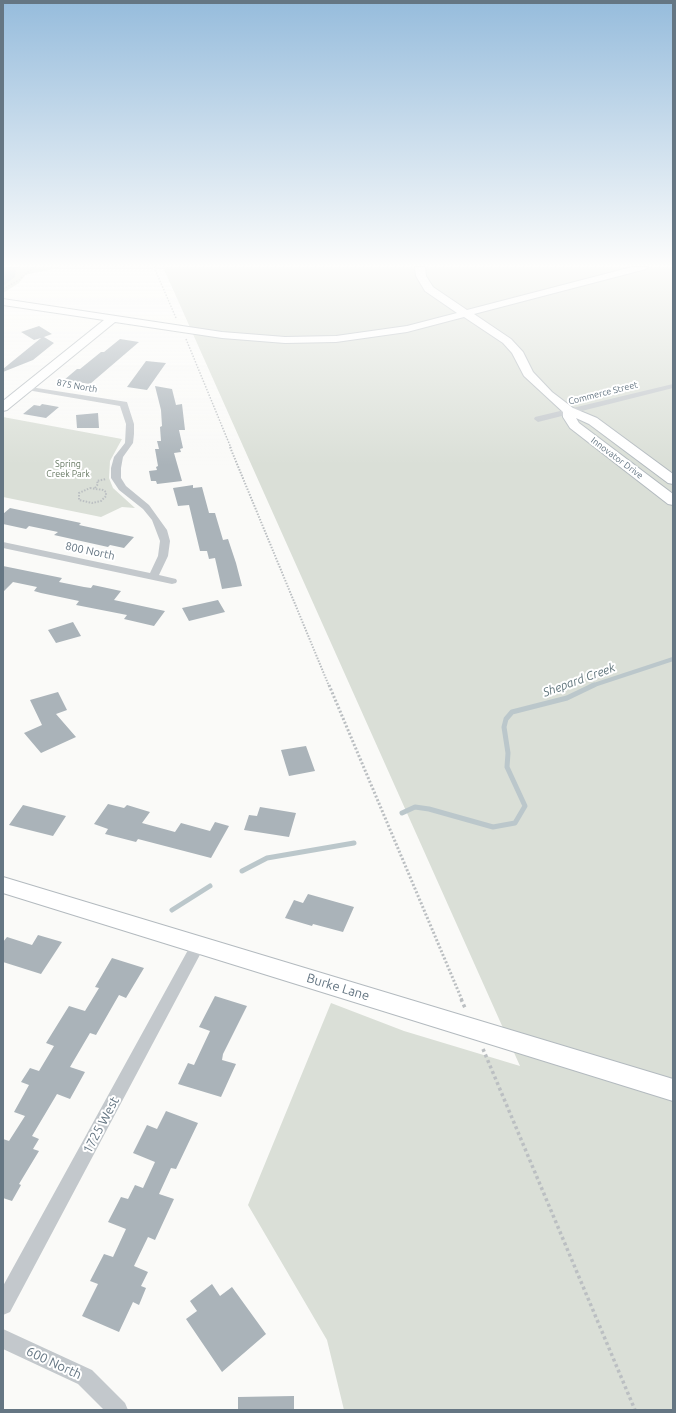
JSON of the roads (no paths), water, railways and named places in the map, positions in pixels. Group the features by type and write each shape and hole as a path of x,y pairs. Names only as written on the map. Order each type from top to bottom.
{"main road":[{"path":"3,407 95,333"},
{"path":"208,333 302,340 336,339 385,333"},
{"name":"Innovator Drive","path":"496,333 507,341 517,352 525,369 534,381 569,411 594,421 673,480"},
{"name":"Innovator Drive","path":"569,411 569,417 574,425 673,501"},
{"name":"Burke Lane","path":"3,885 673,1090"}],"street":[{"name":"Commerce Street","path":"538,419 673,386"},
{"name":"875 North","path":"27,388 124,404 130,424 130,434 129,443 119,458 116,468 116,478 126,492 146,507 156,519 162,530 165,541 163,556 153,577"},
{"name":"800 North","path":"3,545 172,581"},
{"name":"1725 West","path":"3,1305 198,945"},
{"name":"600 North","path":"3,1339 85,1377 118,1410"}],"waterway":[{"name":"Shepard Creek","path":"594,685 673,659"},
{"name":"Shepard Creek","path":"402,813 415,807 429,809 493,827 515,823 525,806 507,767 508,753 504,727 506,719 512,712 567,698 594,685"},
{"name":"Shepard Creek","path":"242,871 267,858 354,843"},
{"name":"Shepard Creek","path":"172,910 210,886"}],"park label":[{"name":"Spring Creek Park","path":"68,470"}]}
